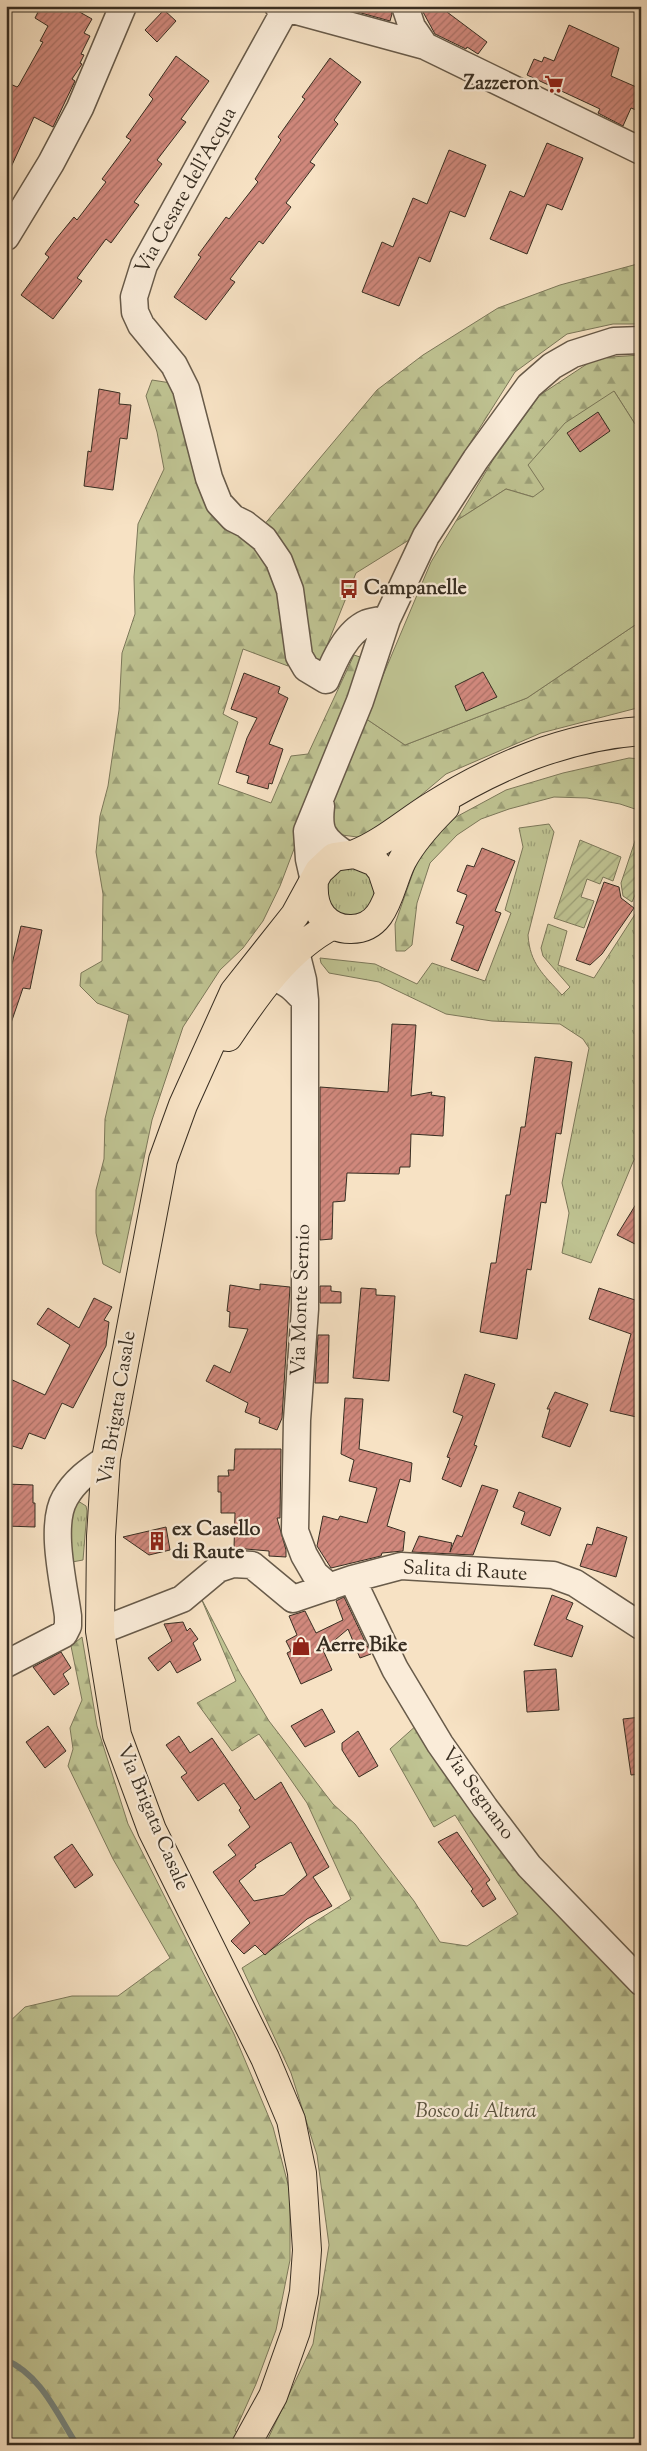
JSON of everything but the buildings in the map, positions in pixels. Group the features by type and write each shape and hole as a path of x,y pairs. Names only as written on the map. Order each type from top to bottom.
{"main road":[{"name":"Via Brigata Casale","path":"248,2442 273,2396 296,2331 304,2292 307,2250 302,2173 291,2120 265,2058 149,1822 117,1735 100,1631 101,1536 106,1459 163,1160 183,1105 234,992 295,915 326,863 334,857 374,847 410,819 467,784 514,761 540,752 611,735 641,731"},
{"name":"Via Brigata Casale","path":"183,1105 244,1013 272,976 296,952 319,932 333,925 352,929 363,928 372,923 381,914 386,904 388,892 403,860 432,821 467,784"},
{"path":"350,854 366,857 379,867 387,881 388,892"},
{"path":"314,881 313,893 316,906 323,917 333,925"}],"street":[{"path":"6,237 51,163 80,108 123,6"},
{"path":"405,6 412,27 425,46"},
{"name":"Via Cesare dell'Acqua","path":"387,619 366,623 350,637 333,663 326,680 306,668 299,656 290,590 280,561 264,539 245,524 233,518 219,502 209,478 186,389 174,365 141,325 135,312 134,297 144,265 282,7 425,46 641,151"},
{"path":"305,1000 289,984 272,976 267,968 268,956 302,910 314,881 309,859 307,831 360,702 387,619 426,536 476,459 529,386 552,366 573,354 614,341 641,340"},
{"path":"322,796 319,820 323,837 350,854"},
{"name":"Via Monte Sernio","path":"296,952 304,980 305,1000 305,1309 294,1531 315,1574 341,1583"},
{"path":"6,1664 64,1634 68,1626 59,1536 60,1514 64,1499 74,1485 85,1473 106,1459"},
{"name":"Salita di Raute","path":"100,1631 182,1599 218,1569 232,1564 252,1565 293,1599 401,1566 553,1576 575,1583 641,1626"},
{"name":"Via Segnano","path":"341,1583 440,1744 485,1808 529,1866 641,1982"}],"green space":[{"path":"641,263 641,324 613,324 567,334 515,372 409,540 356,573 320,663 311,652 263,526 377,390 423,355 498,308 560,285"},
{"path":"641,355 641,421 635,424 614,391 546,492 537,498 506,489 456,521 493,460 540,395 596,358"},
{"path":"152,380 171,383 206,497 257,544 278,579 288,666 243,649 223,714 238,722 218,784 271,803 291,756 308,754 354,655 366,659 280,886 263,921 243,948 220,970 183,1027 152,1120 120,1273 103,1264 96,1233 96,1190 104,1159 105,1119 129,1015 97,1003 80,986 81,973 102,961 103,894 96,852 100,816 108,786 119,710 122,653 135,614 134,577 138,524 164,469 157,432 146,396"},
{"path":"614,391 635,424 641,421 641,621 527,698 405,745 365,718 431,562 456,521 506,489 533,497 544,489 528,465 565,423"},
{"path":"641,621 641,707 541,733 446,774 388,823 365,838 342,835 328,825 328,806 365,718 405,745 527,698"},
{"path":"629,758 641,759 641,811 620,804 587,798 554,797 481,819 457,835 430,863 417,903 412,945 405,951 396,951 395,924 417,861 434,837 456,817 506,790 563,773"},
{"path":"549,824 554,832 528,935 531,954 543,974 562,995 570,987 543,956 541,948 548,924 567,931 558,965 594,978 641,905 641,1148 633,1162 591,1263 562,1253 569,1213 562,1183 589,1048 583,1039 560,1024 492,1021 446,1014 379,982 329,973 321,963 320,958 375,964 417,984 432,963 485,981 511,913 505,910 523,847 519,828"},
{"path":"636,838 641,841 641,881 632,902 623,896 621,883"},
{"path":"580,840 621,857 613,881 603,877 600,884 587,879 581,897 594,901 584,928 554,918"},
{"path":"350,867 359,869 367,874 372,882 374,891 372,900 367,908 359,913 350,915 341,913 333,908 328,900 326,891 328,882 333,874 341,869"},
{"path":"78,1501 86,1506 87,1511 83,1560 72,1562 67,1542 71,1503"},
{"name":"Bosco di Altura","path":"201,1598 240,1673 269,1721 333,1804 355,1824 414,1901 440,1942 467,1946 518,1914 455,1815 434,1827 390,1749 418,1724 641,1996 641,2445 265,2445 313,2344 329,2245 317,2155 291,2073 242,1968 351,1899 307,1803 259,1734 232,1751 197,1703 236,1681"},
{"path":"82,1637 97,1726 128,1824 234,2034 273,2127 290,2192 290,2260 276,2330 256,2384 235,2431 259,2445 6,2445 6,2025 25,2007 72,1996 118,1996 170,1958 113,1859 68,1766 73,1749 70,1728 82,1700 71,1646"}],"waterway":[{"path":"6,2360 29,2375 39,2385 77,2445"}],"place":[{"name":"Zazzeron","path":"554,84"},
{"name":"Campanelle","path":"349,589"},
{"name":"ex Casello di Raute","path":"157,1541"},
{"name":"Aerre Bike","path":"301,1646"}]}
